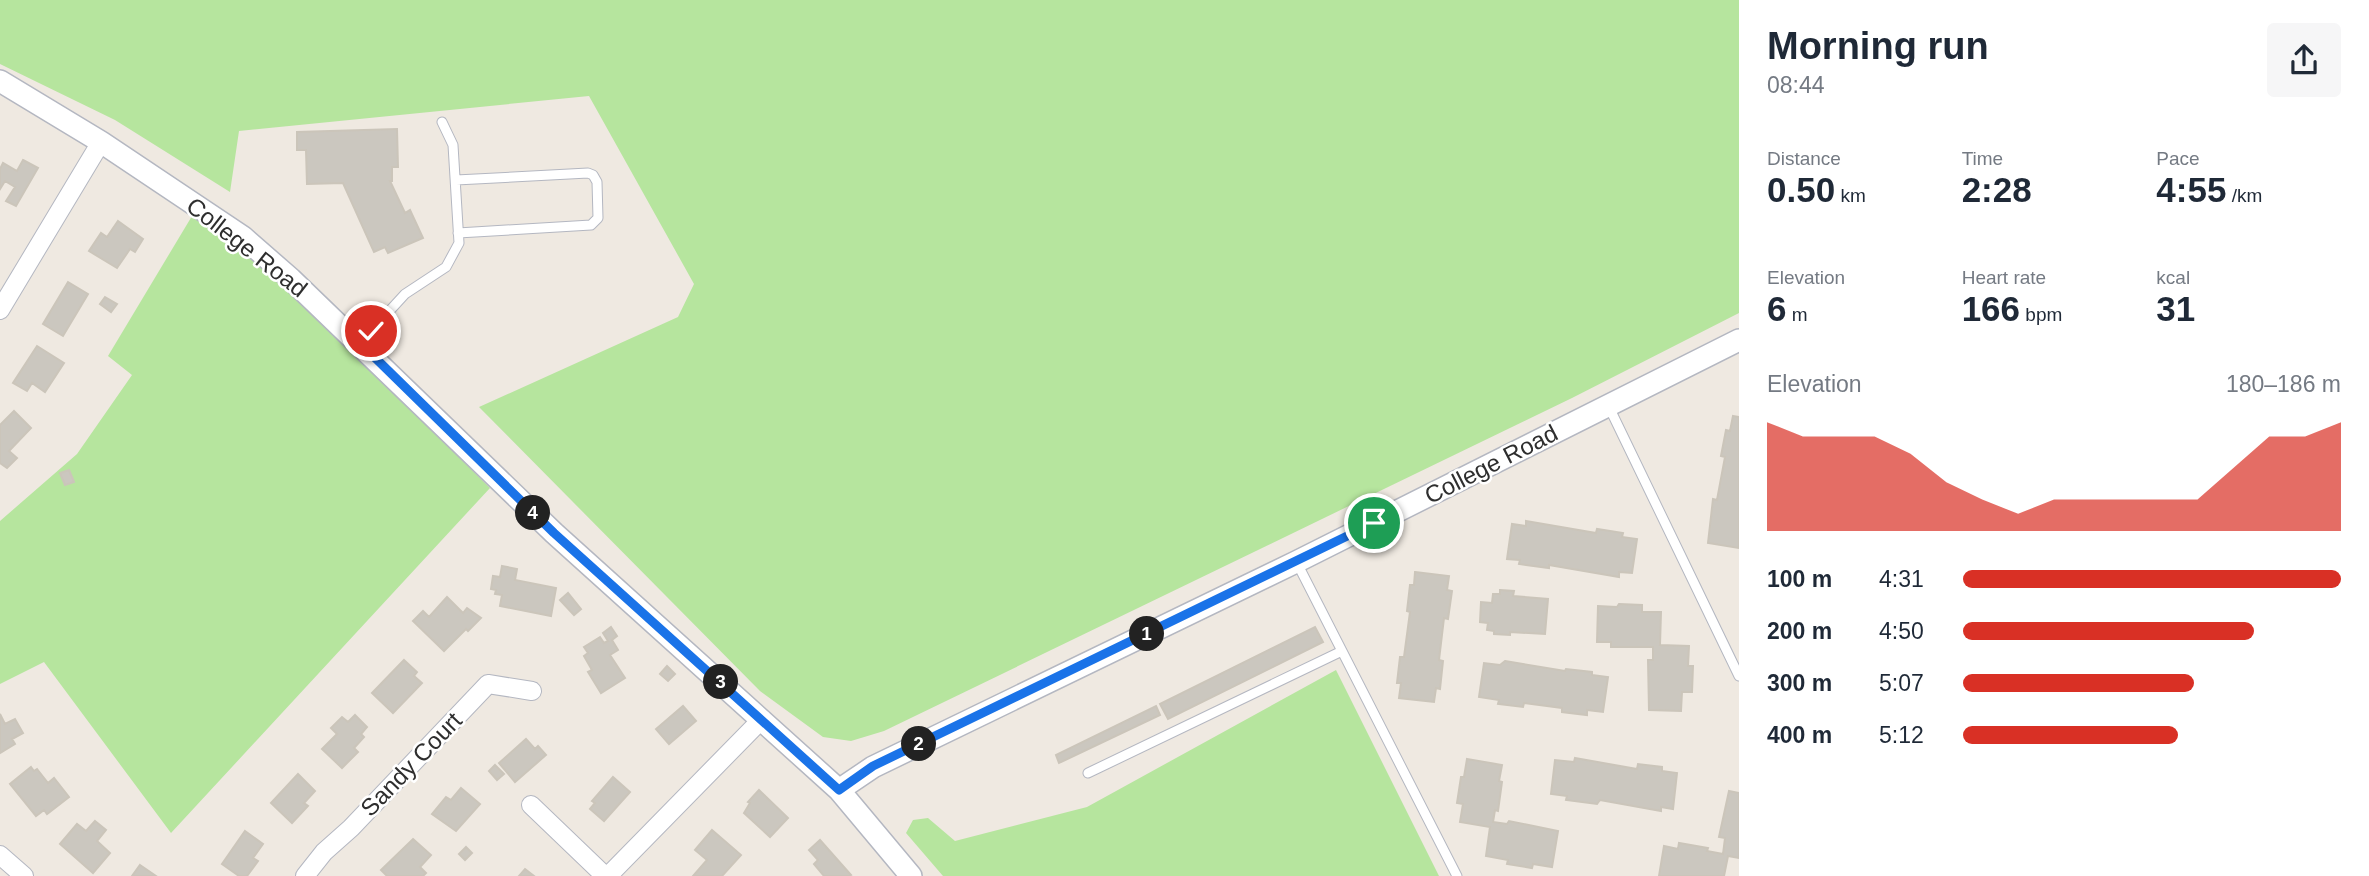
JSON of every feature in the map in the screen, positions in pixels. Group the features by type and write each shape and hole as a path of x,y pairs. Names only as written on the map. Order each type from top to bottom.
{"street":[{"name":"College Road","path":"0,80 101,142 243,237 360,343 554,533 839,790 873,766 1296,562 1739,340"},
{"path":"0,310 101,142"},
{"path":"0,270 16,280"},
{"name":"Sandy Court","path":"305,876 324,852 351,828 488,684 532,691"},
{"path":"531,805 606,876 762,719"},
{"path":"839,790 911,876"},
{"path":"0,855 24,876"}],"lane":[{"path":"360,343 405,294 446,267 459,243 453,145 442,122"},
{"path":"456,180 588,173 593,175 597,182 598,218 591,225 458,233"},
{"path":"1608,406 1739,676"},
{"path":"1296,562 1457,876"},
{"path":"1088,773 1342,652"}],"green space":[{"path":"0,0 1739,0 1739,313 1572,398 884,731 851,741 823,737 760,691 479,407 678,317 694,284 589,96 239,131 230,192 115,120 0,64"},
{"path":"192,216 256,261 331,330 490,488 171,833 44,662 0,684 0,521 77,454 132,375 108,356"},
{"path":"1336,670 1439,876 943,876 906,833 913,820 928,818 955,841 1087,807"}],"building":[{"path":"397,129 398,167 392,167 390,181 405,213 410,210 423,238 388,253 385,247 374,252 343,183 307,184 306,150 297,150 297,132"},
{"path":"23,160 38,168 16,206 6,201 15,187 5,181 0,189 0,169 3,163 17,171"},
{"path":"118,221 143,239 135,252 130,249 117,268 89,251 101,233 107,237"},
{"path":"68,282 88,294 63,336 43,324"},
{"path":"105,297 117,304 111,312 100,304"},
{"path":"37,346 64,363 45,392 32,383 27,391 13,383"},
{"path":"14,411 31,428 9,451 17,458 7,468 0,463 0,425"},
{"path":"1733,416 1739,417 1739,548 1708,543 1713,499 1717,500 1725,457 1721,456 1726,430 1730,431"},
{"path":"69,470 74,482 65,485 60,473"},
{"path":"1526,521 1596,533 1597,529 1623,533 1622,537 1637,539 1632,573 1619,572 1619,577 1549,565 1549,568 1519,564 1520,560 1507,559 1512,524 1526,526"},
{"path":"502,566 517,569 515,580 556,588 551,616 500,606 502,595 495,594 496,590 491,589 493,576 500,577"},
{"path":"1415,572 1449,576 1447,590 1452,591 1448,619 1444,618 1439,660 1443,661 1440,689 1436,688 1434,702 1399,698 1401,683 1397,683 1400,657 1404,657 1410,612 1407,611 1410,585 1414,585"},
{"path":"1500,590 1514,591 1513,596 1548,599 1545,634 1494,634 1494,631 1487,630 1488,623 1480,622 1481,602 1492,603 1493,594 1500,594"},
{"path":"568,593 581,609 574,615 560,600"},
{"path":"447,597 463,613 467,608 481,618 444,651 413,621 423,611 429,617"},
{"path":"1619,604 1642,605 1642,612 1661,612 1660,645 1689,646 1688,666 1693,666 1692,692 1682,692 1681,711 1649,710 1648,660 1653,660 1653,647 1611,647 1611,642 1597,642 1598,606 1617,607"},
{"path":"611,627 617,636 612,640 618,650 610,655 625,678 601,693 588,672 592,670 584,656 588,653 584,647 600,637 604,643 608,641 603,633"},
{"path":"1315,627 1323,642 1168,719 1160,704"},
{"path":"404,660 417,672 414,676 422,683 393,713 372,693"},
{"path":"1505,661 1565,671 1592,672 1592,675 1608,677 1603,712 1587,710 1587,715 1562,712 1562,708 1524,703 1523,707 1498,704 1499,700 1479,697 1484,663 1500,665"},
{"path":"667,666 675,674 668,681 660,674"},
{"path":"683,706 696,721 669,744 656,729"},
{"path":"1156,706 1160,715 1059,763 1056,755"},
{"path":"0,714 5,724 15,719 23,733 12,739 15,744 0,753"},
{"path":"355,715 367,727 361,734 364,737 354,748 358,752 342,768 322,749 337,734 331,728 342,717 348,722"},
{"path":"526,739 535,749 538,746 546,755 515,782 499,763"},
{"path":"1575,758 1637,769 1638,764 1662,767 1662,771 1677,773 1673,809 1661,807 1661,811 1600,800 1597,804 1566,800 1567,796 1551,794 1555,760 1574,762"},
{"path":"1467,759 1502,765 1498,811 1495,810 1493,822 1507,824 1509,821 1558,831 1552,867 1533,864 1532,868 1507,864 1508,860 1486,856 1490,827 1460,822 1463,804 1457,803"},
{"path":"495,765 504,774 497,780 489,771"},
{"path":"31,767 34,771 37,769 48,783 54,778 69,797 47,814 44,810 36,816 10,784"},
{"path":"298,774 315,791 304,803 308,806 292,823 271,803"},
{"path":"613,777 630,792 604,821 590,809 595,803 592,801"},
{"path":"461,788 480,804 456,831 432,814 446,797 451,800"},
{"path":"759,790 788,818 770,837 744,813 750,803 748,802"},
{"path":"1729,791 1739,793 1739,858 1728,856 1724,876 1659,876 1664,846 1678,849 1679,843 1708,848 1707,851 1723,854 1725,838 1719,837"},
{"path":"95,821 106,830 97,841 110,853 93,873 60,844 77,824 86,831"},
{"path":"712,830 741,855 722,876 693,876 707,860 695,850"},
{"path":"245,831 263,844 253,858 258,861 247,876 239,876 222,864"},
{"path":"413,839 431,855 420,867 426,873 423,876 387,876 381,870"},
{"path":"820,840 851,875 824,876 814,864 818,860 809,850"},
{"path":"466,847 472,853 465,860 459,854"},
{"path":"140,865 156,876 132,876"},
{"path":"525,869 534,876 519,876"}],"route":[{"path":"371,331 360,343 498,479 554,533 839,790 873,766 1374,523"}]}
